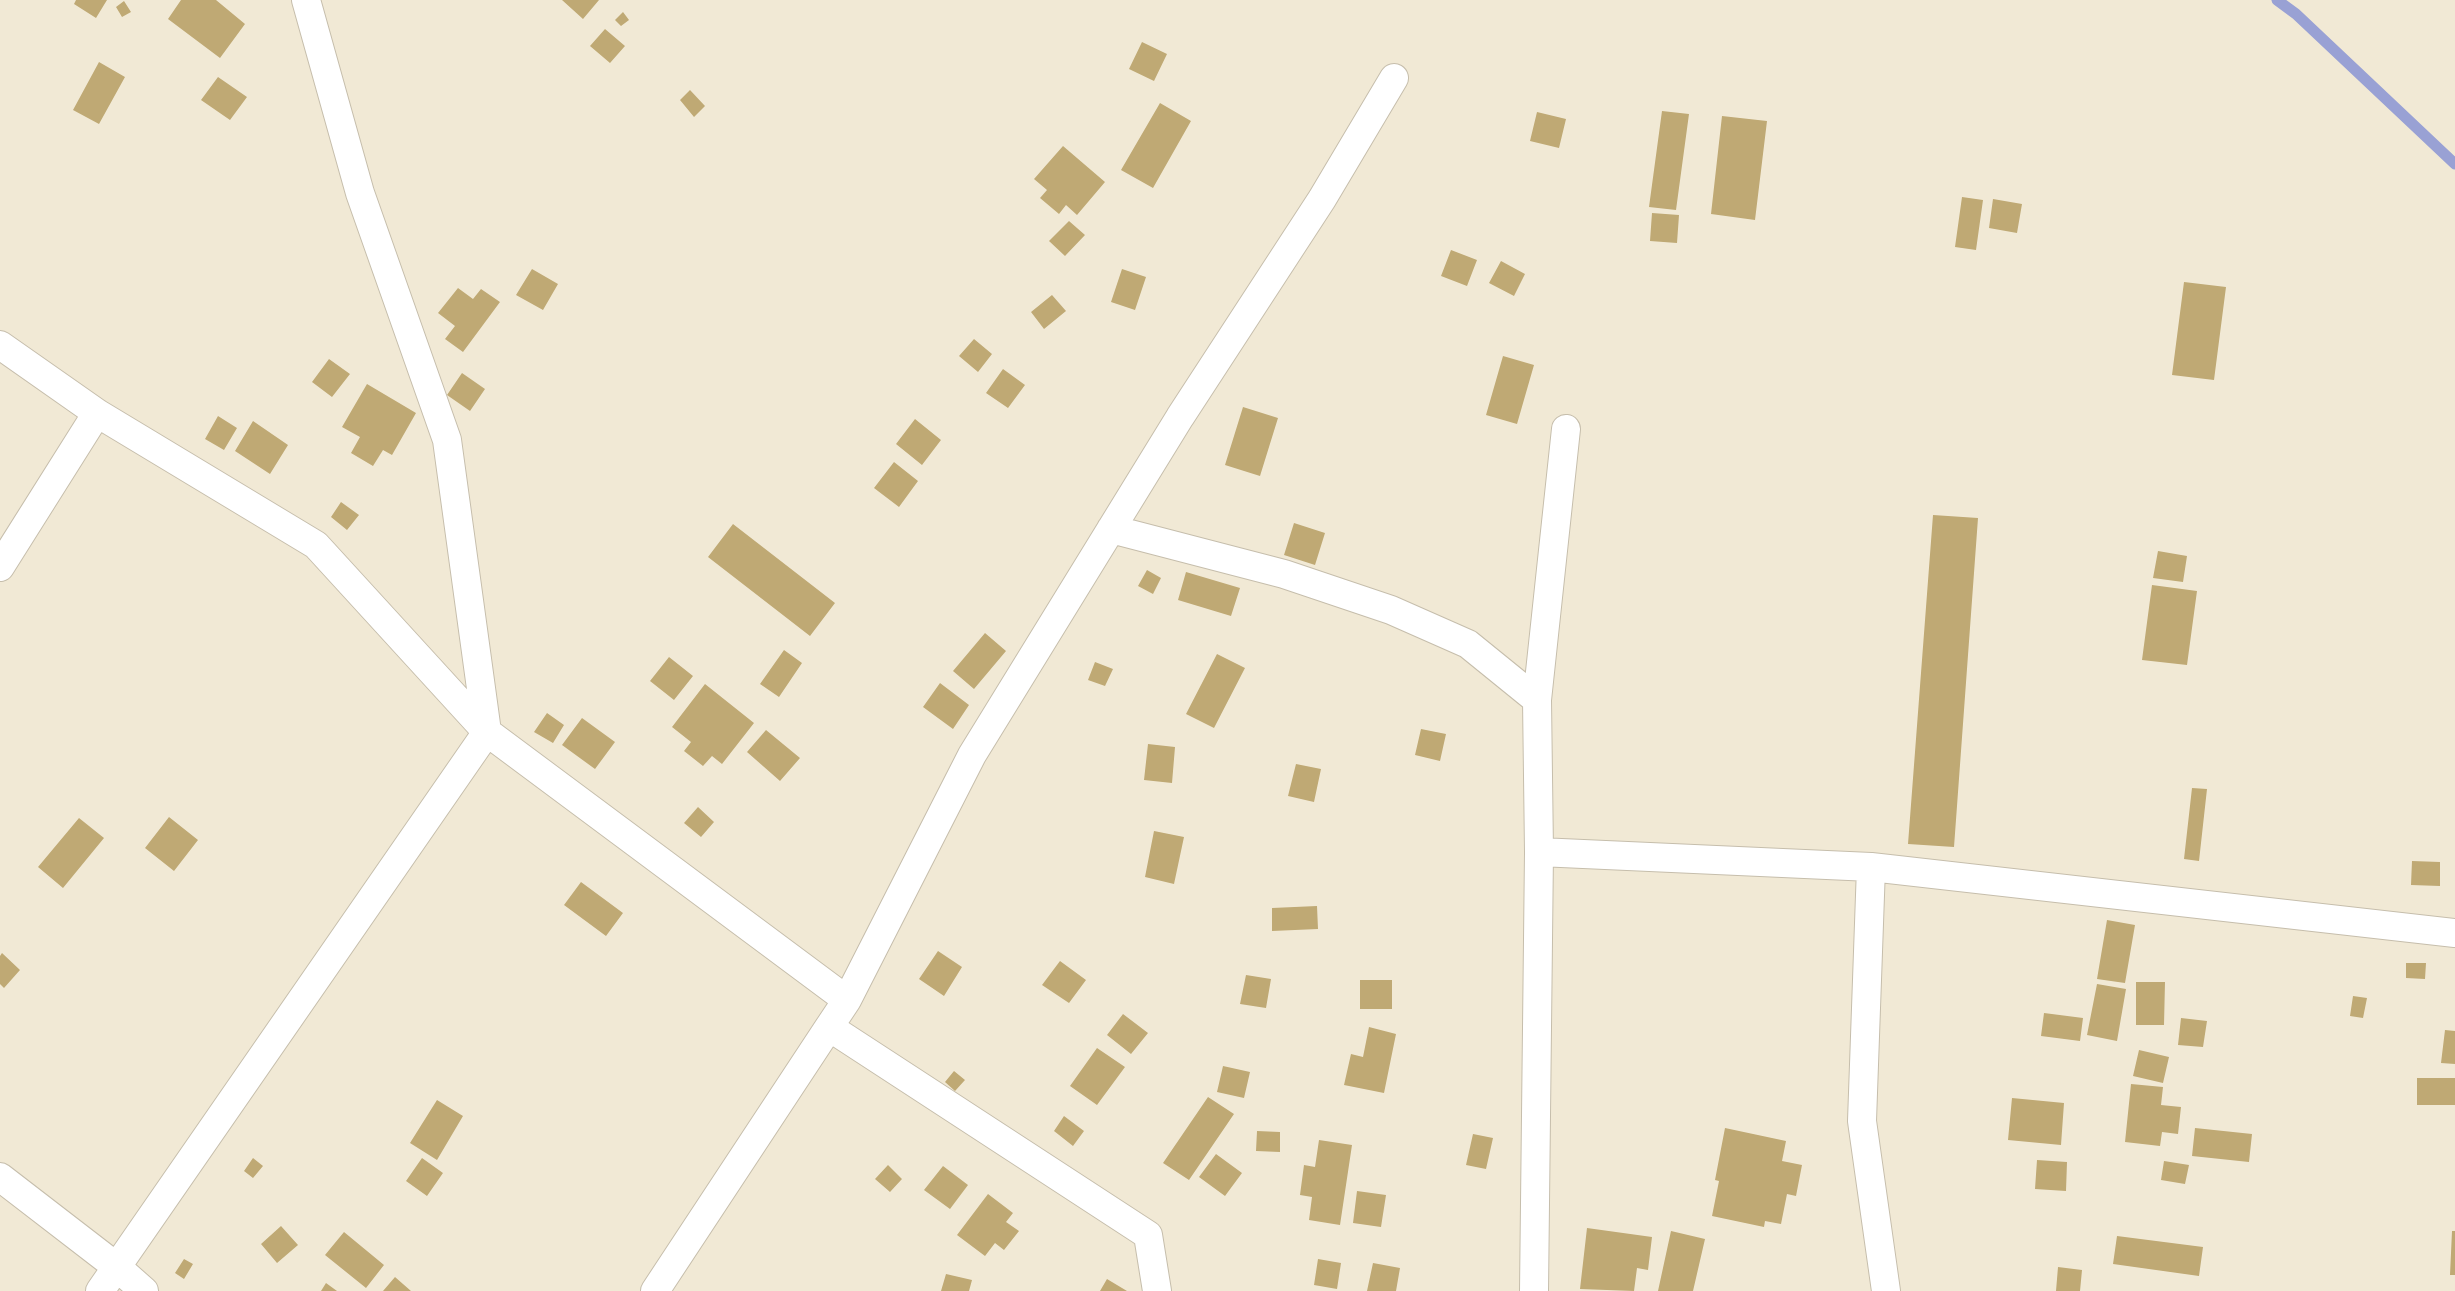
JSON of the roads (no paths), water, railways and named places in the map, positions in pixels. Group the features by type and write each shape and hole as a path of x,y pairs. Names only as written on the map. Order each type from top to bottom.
{"street":[{"path":"100,1291 118,1268 488,732 447,440 360,193 306,0"},
{"path":"656,1291 847,1000 972,755 1180,417 1322,199 1394,78"},
{"path":"0,345 97,413 316,545 488,732 847,1000"},
{"path":"0,567 97,413"},
{"path":"1534,1291 1539,852 1537,700 1566,429"},
{"path":"1111,529 1284,574 1392,610 1468,644 1537,700"},
{"path":"1539,852 1871,866 2455,933"},
{"path":"1871,866 1862,1121 1886,1291"},
{"path":"829,1028 1148,1235 1156,1291"},
{"path":"0,1177 118,1268 144,1291"}],"waterway":[{"path":"2277,0 2296,14 2455,164"}]}
